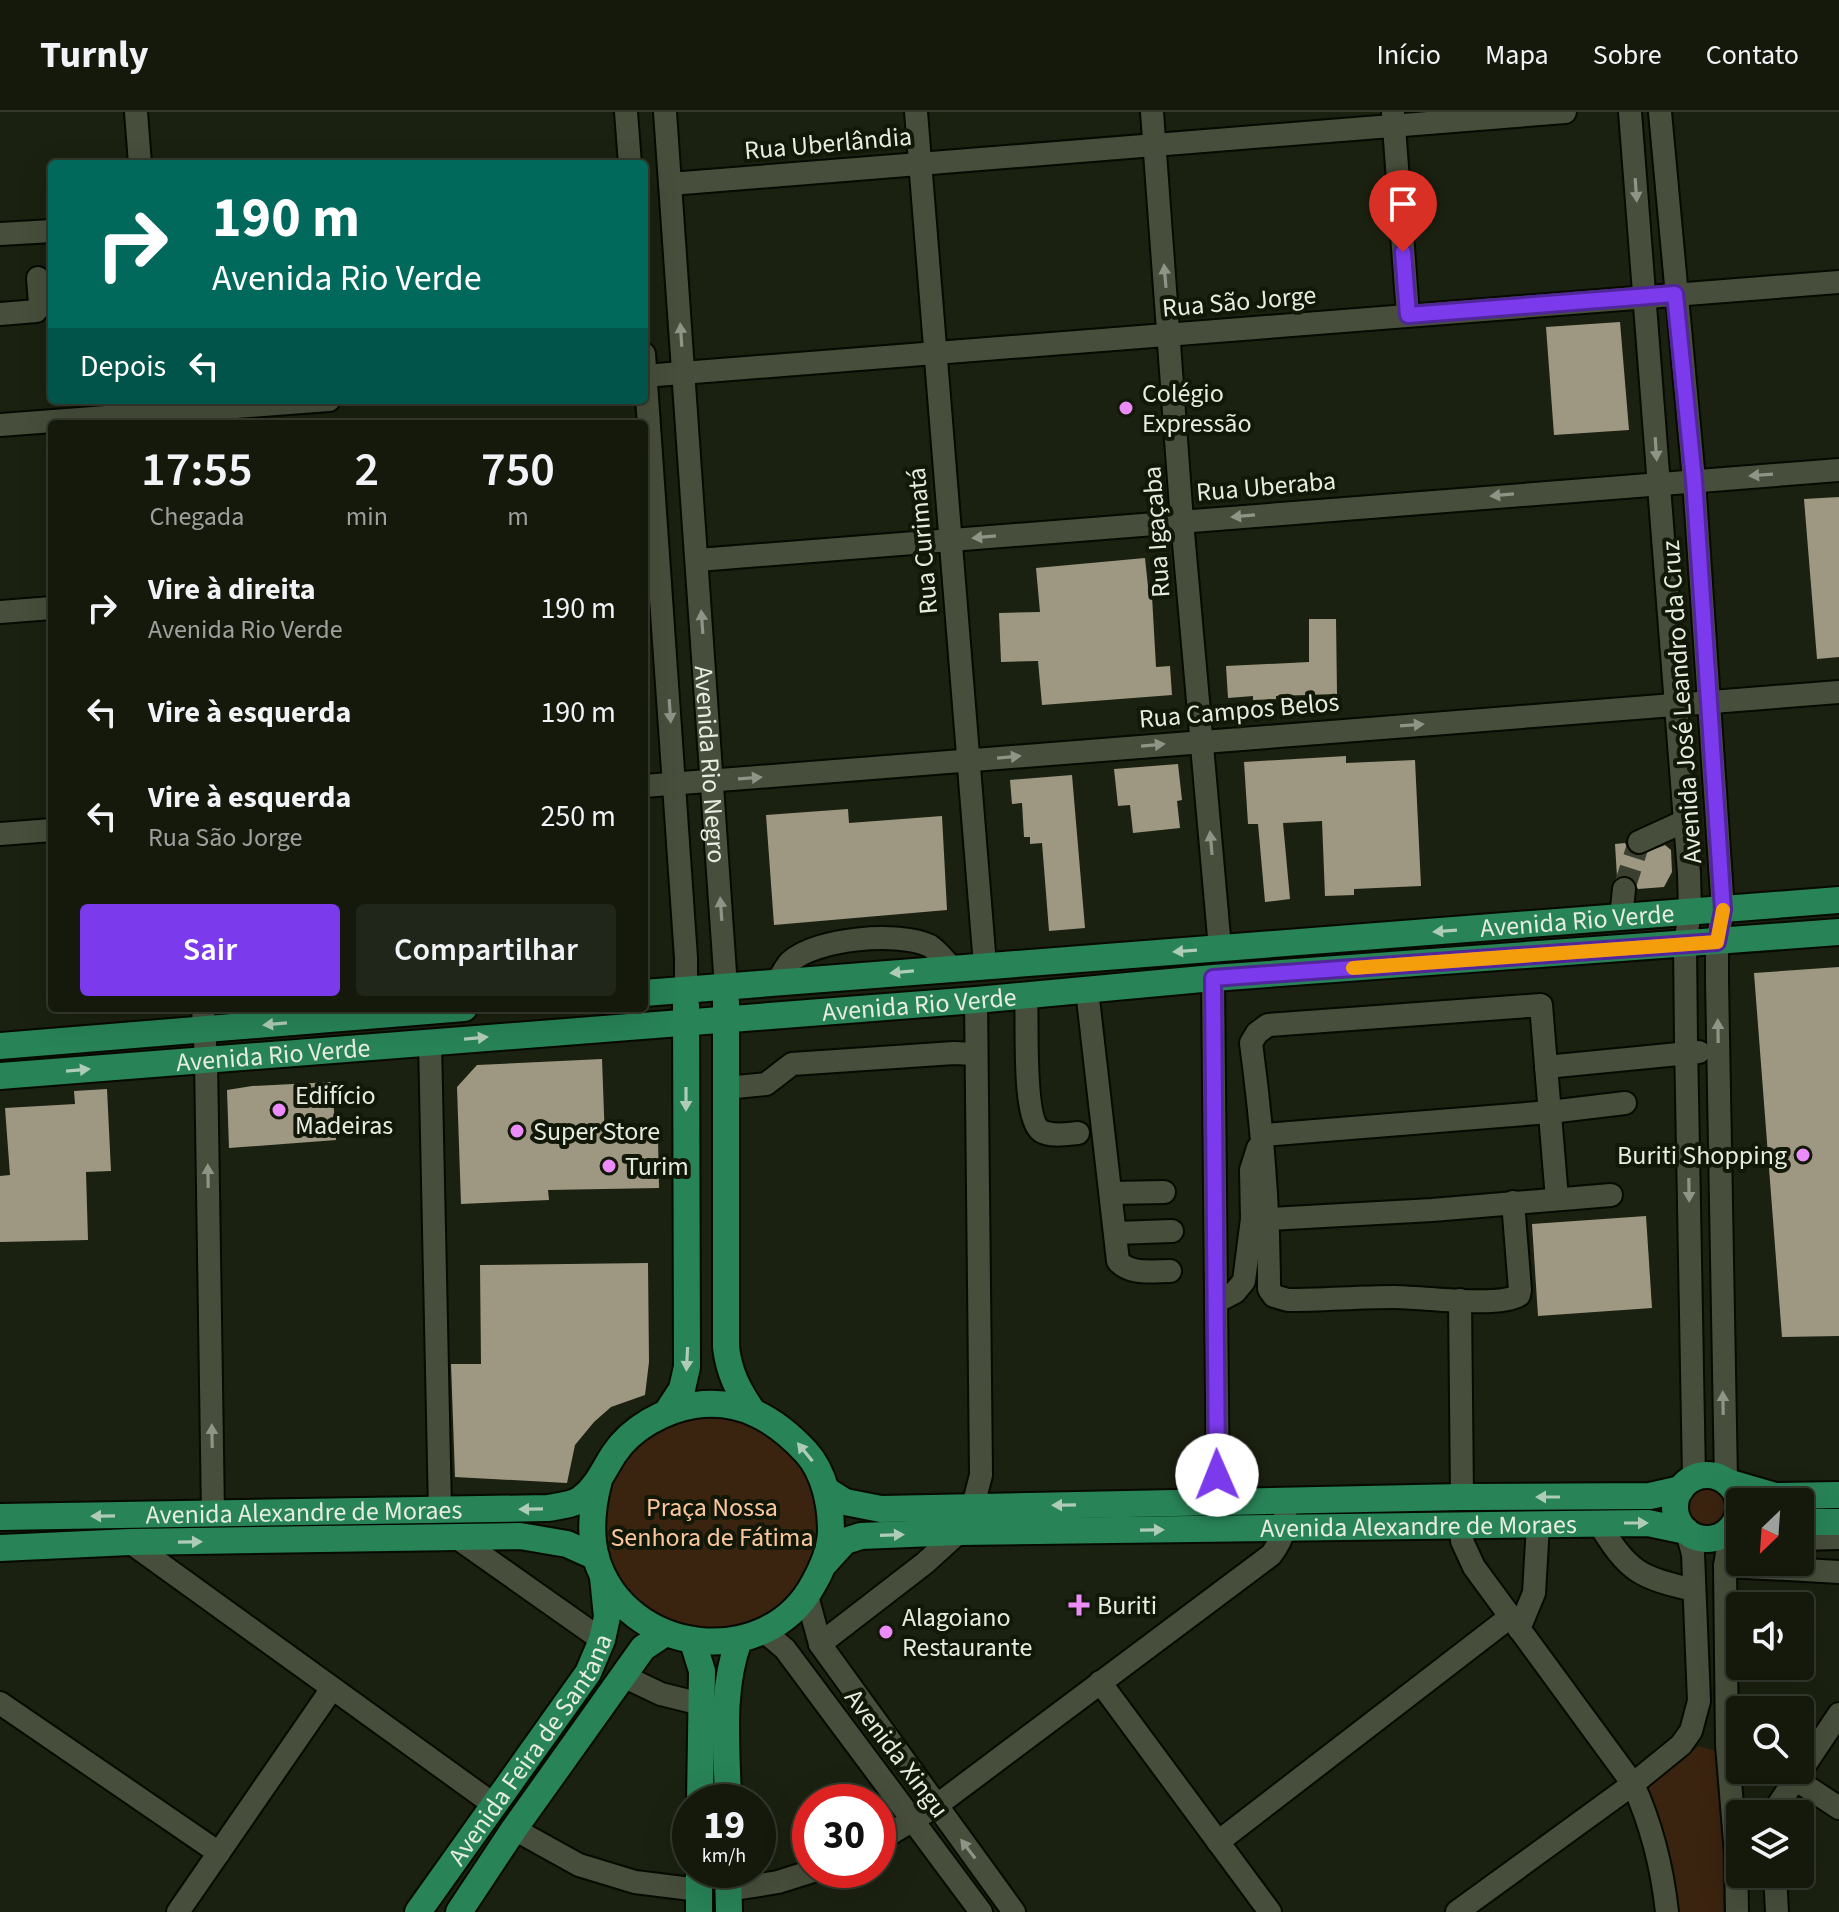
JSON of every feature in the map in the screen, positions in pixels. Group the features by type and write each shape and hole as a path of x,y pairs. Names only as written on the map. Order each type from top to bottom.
{"main road":[{"name":"Avenida Rio Verde","path":"648,993 1839,900"},
{"name":"Avenida Rio Verde","path":"0,1076 976,1000 1213,978 1839,932"},
{"name":"Avenida Rio Negro","path":"726,987 726,1347 736,1388 753,1412"},
{"name":"Avenida Rio Negro","path":"667,1412 682,1389 687,1367 686,990"},
{"name":"Avenida Rio Verde","path":"0,1046 203,1019 369,1012"},
{"path":"695,1405 725,1405 753,1412 785,1430 811,1457 826,1490 831,1514 825,1563 807,1596 788,1616 752,1636 716,1643 693,1642 664,1634 639,1619 618,1599 599,1565 591,1531 599,1480 615,1452 638,1428 667,1412 695,1405"},
{"path":"1726,1533 1705,1539 1687,1531 1676,1515 1677,1497 1687,1483 1710,1475 1775,1496 1839,1495"},
{"name":"Avenida Alexandre de Moraes","path":"0,1517 548,1508 581,1500 599,1480"},
{"path":"1726,1481 1731,1488"},
{"name":"Avenida Alexandre de Moraes","path":"826,1490 845,1502 881,1509 1650,1496 1687,1483"},
{"path":"1814,1522 1839,1522"},
{"name":"Avenida Alexandre de Moraes","path":"825,1563 845,1541 861,1536 959,1532 1648,1523 1687,1531"},
{"name":"Avenida Alexandre de Moraes","path":"0,1548 130,1542 520,1536 567,1544 599,1565"},
{"name":"Avenida Feira de Santana","path":"418,1912 588,1673 602,1640 607,1617 599,1565"},
{"name":"Avenida Feira de Santana","path":"459,1912 643,1648 664,1634"},
{"path":"728,1784 727,1685 731,1662 752,1636"},
{"path":"693,1642 702,1671 700,1784"}],"street":[{"path":"136,112 140,160"},
{"path":"626,112 630,160"},
{"name":"Avenida Rio Negro","path":"665,112 726,987"},
{"name":"Rua Curimatá","path":"916,112 966,761 985,965"},
{"name":"Rua Igaçaba","path":"1152,112 1182,521 1220,948"},
{"name":"Rua Uberlândia","path":"670,184 1154,145 1394,119 1565,112"},
{"name":"Avenida José Leandro da Cruz","path":"1630,112 1690,912 1685,944 1687,1483"},
{"name":"Avenida José Leandro da Cruz","path":"1660,112 1694,480 1723,910 1717,942 1726,1481"},
{"path":"1394,119 1408,315"},
{"path":"0,234 48,231"},
{"path":"0,314 36,311 40,303 38,278"},
{"name":"Rua São Jorge","path":"648,369 684,373 1839,282"},
{"path":"61,420 272,404"},
{"path":"0,425 48,421"},
{"name":"Avenida Rio Negro","path":"648,452 652,563 675,784 686,990"},
{"name":"Rua Uberaba","path":"698,560 1839,470"},
{"path":"0,612 48,608"},
{"name":"Rua Campos Belos","path":"648,786 1839,692"},
{"path":"1639,842 1685,821"},
{"path":"0,834 48,830"},
{"path":"1621,918 1624,889"},
{"path":"777,983 790,962 808,952 854,940 886,937 915,940 933,947 952,968"},
{"path":"1213,978 1218,1504"},
{"path":"1087,990 1118,1261 1133,1271 1170,1271"},
{"path":"1026,995 1028,1097 1032,1117 1040,1130 1052,1135 1078,1133"},
{"path":"820,1644 925,1563 959,1532 973,1506 981,1475 976,1000"},
{"path":"1513,1202 1519,1295 1514,1298 1288,1300 1274,1296 1269,1289 1269,1219 1263,1135 1251,1043 1257,1033 1268,1025 1541,1005 1557,1199"},
{"path":"203,1019 213,1514"},
{"path":"430,1042 440,1510"},
{"path":"1546,1067 1700,1052 1703,1055 1704,1098 1719,1106"},
{"path":"726,1088 766,1084 792,1064 976,1054"},
{"path":"1263,1135 1625,1103"},
{"path":"1216,1302 1235,1292 1244,1281 1252,1219 1251,1170 1263,1135"},
{"path":"1111,1193 1164,1192"},
{"path":"1269,1219 1432,1210 1611,1195"},
{"path":"1116,1233 1172,1231"},
{"path":"1460,1300 1462,1497"},
{"path":"896,1831 936,1806 1271,1555 1286,1529 1285,1502"},
{"path":"1599,1524 1631,1568 1664,1583 1694,1590"},
{"path":"1218,1842 1515,1623 1534,1593 1538,1525"},
{"path":"1461,1526 1462,1541 1474,1567 1633,1784 1650,1822 1667,1912"},
{"path":"1457,1912 1633,1784 1681,1745 1691,1731 1699,1701 1693,1554 1687,1531"},
{"path":"456,1537 602,1640"},
{"path":"1814,1539 1839,1538"},
{"path":"130,1542 493,1804"},
{"path":"1726,1562 1726,1696"},
{"path":"1814,1569 1839,1572"},
{"name":"Avenida Xingu","path":"807,1596 820,1644 1014,1912"},
{"name":"Avenida Xingu","path":"752,1636 785,1649 981,1912"},
{"path":"623,1676 661,1694 701,1704"},
{"path":"1100,1682 1270,1912"},
{"path":"178,1912 331,1690"},
{"path":"0,1703 219,1853"},
{"path":"1814,1751 1839,1714"},
{"path":"1691,1731 1726,1745"},
{"path":"1803,1784 1839,1808"},
{"path":"514,1829 579,1865 635,1882 699,1891"},
{"path":"729,1891 792,1878"},
{"path":"1737,1888 1737,1912"},
{"path":"1776,1888 1777,1912"}],"green space":[{"name":"Praça Nossa Senhora de Fátima","path":"710,1414 752,1422 771,1432 787,1446 801,1462 811,1481 819,1523 811,1565 801,1584 787,1600 771,1614 752,1624 710,1632 668,1624 649,1614 633,1600 619,1584 609,1565 601,1523 609,1481 619,1462 633,1446 649,1432 668,1422"},
{"path":"1708,1484 1724,1490 1724,1522 1708,1528 1692,1522 1686,1506 1692,1490"},
{"path":"1699,1746 1722,1753 1723,1912 1673,1912 1663,1828 1646,1790"}],"building":[{"path":"1620,322 1629,430 1554,435 1546,327"},
{"path":"1839,497 1839,657 1817,659 1804,499"},
{"path":"1145,558 1149,596 1152,596 1156,667 1170,666 1172,695 1042,705 1038,661 1001,662 999,613 1040,612 1036,568"},
{"path":"1309,619 1336,619 1337,694 1253,700 1253,696 1228,698 1226,666 1309,662"},
{"path":"1346,756 1346,763 1415,760 1421,886 1354,889 1354,895 1325,896 1322,821 1283,823 1290,899 1265,902 1258,824 1248,824 1244,762"},
{"path":"1178,764 1182,800 1177,801 1180,828 1133,833 1130,805 1118,806 1114,769"},
{"path":"1072,775 1085,928 1049,931 1042,843 1030,844 1030,837 1024,837 1022,803 1012,804 1010,780"},
{"path":"848,809 849,823 942,816 947,910 774,925 766,815"},
{"path":"1625,843 1630,853 1637,856 1665,845 1671,850 1672,872 1664,887 1638,889 1632,877 1617,877 1615,844"},
{"name":"Buriti Shopping","path":"1839,967 1839,1336 1782,1337 1754,973"},
{"name":"Super Store","path":"602,1059 605,1141 658,1138 659,1188 548,1190 549,1200 461,1204 457,1087 477,1065"},
{"name":"Edifício Madeiras","path":"332,1082 336,1140 229,1148 227,1090"},
{"path":"107,1089 111,1171 86,1172 88,1240 0,1242 0,1176 10,1175 5,1108 75,1104 74,1091"},
{"path":"1646,1216 1652,1308 1538,1316 1532,1224"},
{"path":"648,1263 649,1362 645,1395 611,1407 594,1422 575,1445 567,1483 455,1477 451,1364 481,1364 480,1265"}],"tunnel":[{"path":"1624,889 1639,842"}],"slow traffic":[{"path":"1353,968 1717,942 1723,910"}],"place":[{"name":"Colégio Expressão","path":"1126,408"},
{"name":"Edifício Madeiras","path":"279,1110"},
{"name":"Super Store","path":"517,1131"},
{"name":"Buriti Shopping","path":"1803,1155"},
{"name":"Turim","path":"609,1166"},
{"name":"Buriti","path":"1079,1605"},
{"name":"Alagoiano Restaurante","path":"886,1632"}],"route":[{"path":"1217,1475 1213,978 1717,942 1723,910 1694,480 1675,294 1408,315 1403,252"}]}
